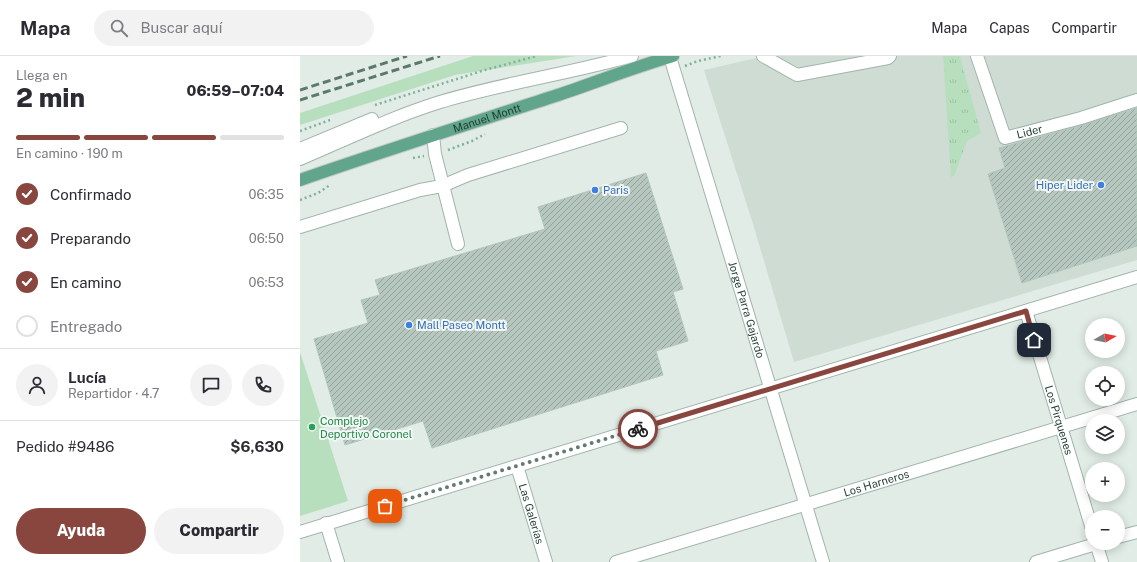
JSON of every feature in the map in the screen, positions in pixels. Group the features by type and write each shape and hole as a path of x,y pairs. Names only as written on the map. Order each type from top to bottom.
{"main road":[{"name":"Manuel Montt","path":"300,180 433,135 559,95 671,56"}],"street":[{"path":"300,149 378,117 459,90 503,78 603,56"},
{"path":"300,159 392,119 435,104 491,88 632,56"},
{"name":"Jorge Parra Gajardo","path":"671,56 823,562"},
{"path":"763,56 796,75 888,58 890,56"},
{"name":"Lider","path":"977,56 1005,138 1088,116 1137,100"},
{"path":"300,228 420,190 442,186 475,173 621,128"},
{"path":"433,135 435,154 442,186 458,244"},
{"path":"300,532 1137,277"},
{"name":"Los Pirquenes","path":"1026,311 1086,510"},
{"name":"Los Harneros","path":"616,562 1137,404"},
{"name":"Las Galerías","path":"517,466 546,562"},
{"path":"326,523 338,562"},
{"path":"1125,535 1137,532"},
{"path":"1036,562 1085,547"},
{"path":"1099,550 1102,562"}],"path":[{"path":"374,106 485,70 537,56"},
{"path":"300,131 330,120"},
{"path":"300,200 305,198"}],"shaded area":[{"path":"765,56 1137,56 1137,260 794,362 753,224 704,70"}],"green space":[{"path":"473,56 576,56 455,75 300,125 300,113"},
{"path":"943,56 960,56 981,133 967,141 954,176 951,177"},
{"name":"Complejo Deportivo Coronel","path":"300,352 348,501 300,516"}],"building":[{"path":"1137,108 1137,246 1022,283 988,174 1005,168 999,148 1083,125"},
{"path":"646,173 683,289 673,292 688,341 656,351 663,375 432,448 423,421 345,445 314,339 368,323 361,300 380,295 375,280 545,229 538,207"}],"railway":[{"path":"300,90 407,56"},
{"path":"300,100 440,56"}],"way so far":[{"path":"385,506 638,429"}],"place":[{"name":"Hiper Lider","path":"1101,185"},
{"name":"Paris","path":"595,190"},
{"name":"Mall Paseo Montt","path":"409,325"},
{"name":"Complejo Deportivo Coronel","path":"312,427"}],"route":[{"path":"638,429 1026,311 1034,340"}]}
